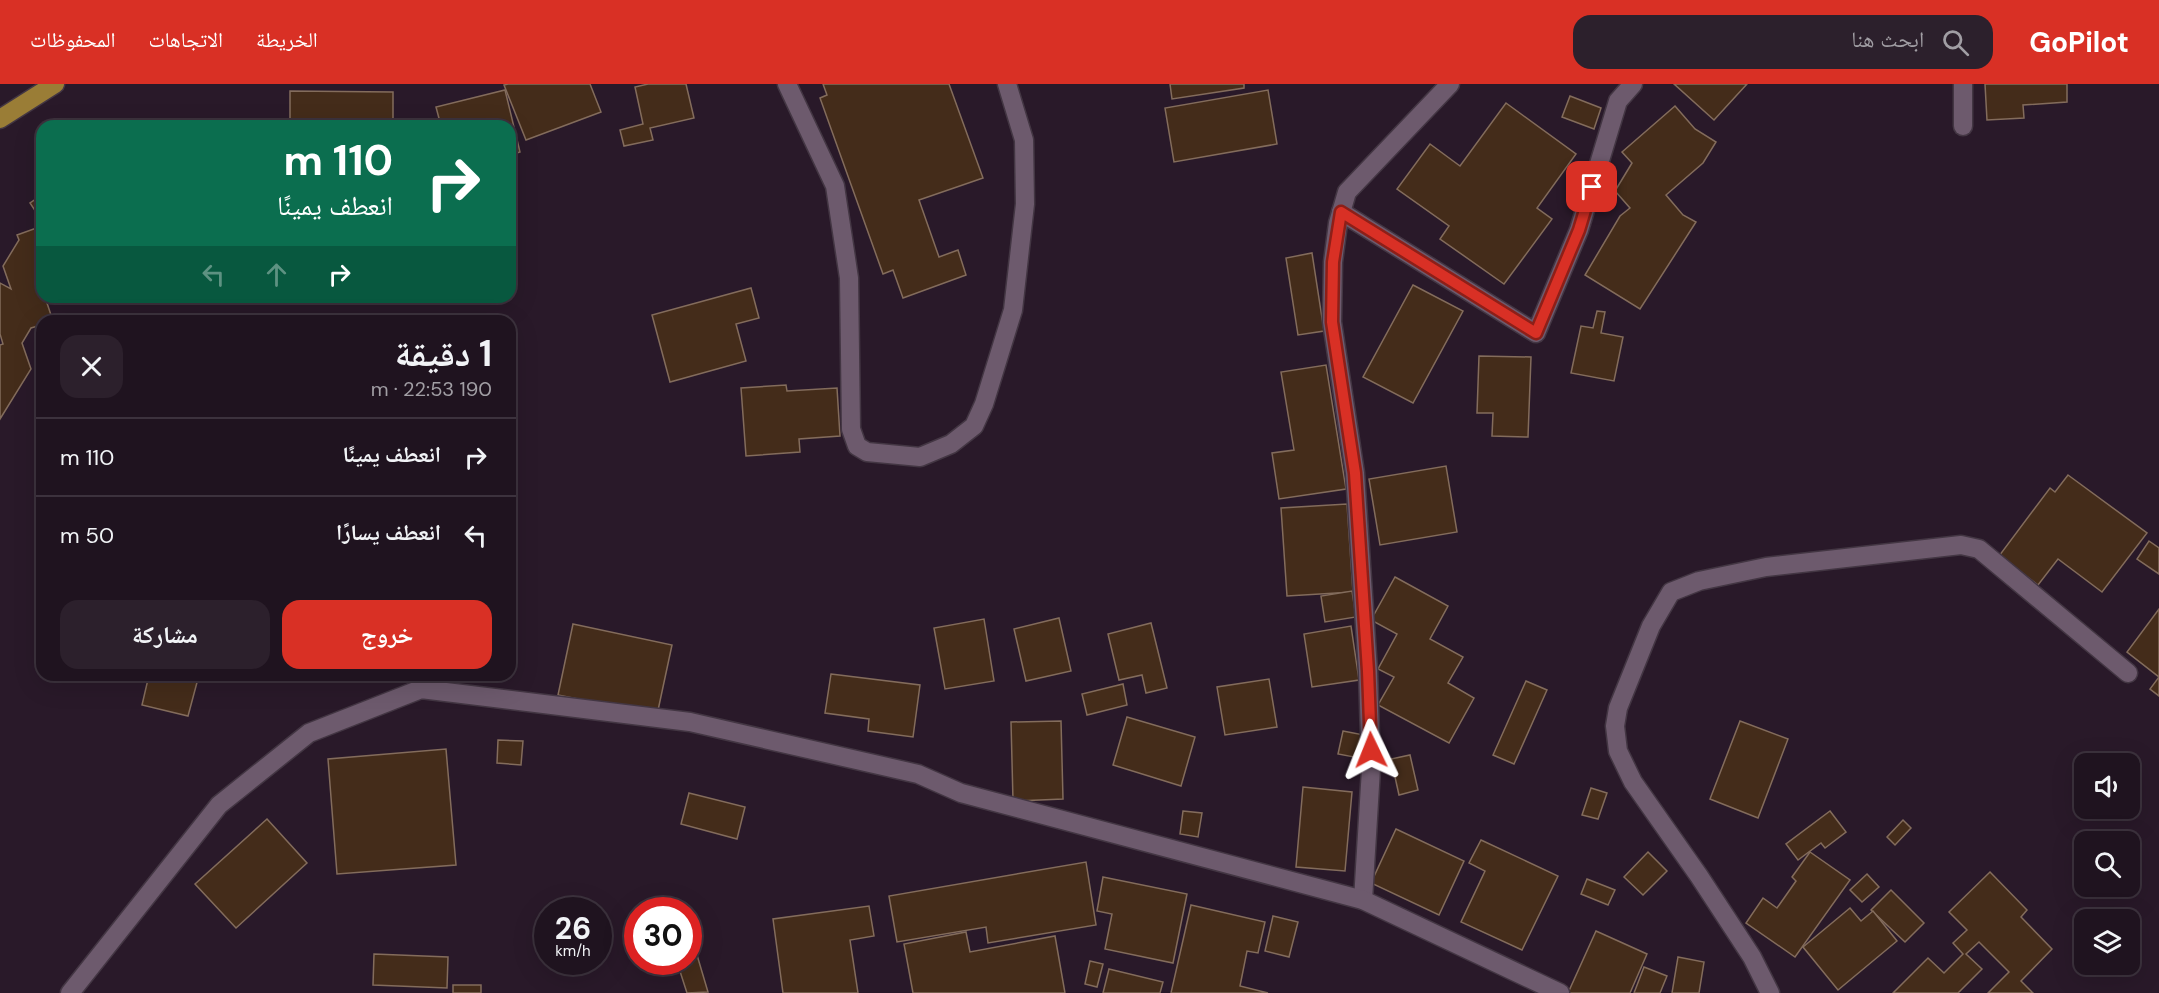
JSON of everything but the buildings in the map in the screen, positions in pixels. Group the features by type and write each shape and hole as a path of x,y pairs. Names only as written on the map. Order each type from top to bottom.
{"main road":[{"path":"0,119 55,84"}],"street":[{"path":"787,84 836,186 849,278 850,429 857,446 867,452 920,457 951,444 974,426 984,404 1013,310 1025,204 1024,140 1007,84"},
{"path":"1363,900 1371,769 1370,726 1355,473 1332,322 1333,262 1341,212 1347,192 1450,84"},
{"path":"1341,212 1536,333 1579,230 1618,101 1633,84"},
{"path":"1963,126 1964,84"},
{"path":"1770,993 1752,957 1633,782 1618,751 1615,726 1618,708 1651,626 1671,592 1699,580 1766,567 1961,545 1979,549 2128,673"},
{"path":"70,993 219,805 309,733 421,689 690,722 918,774 961,793 1363,900 1560,993"}],"route":[{"path":"1371,750 1355,473 1332,322 1333,262 1341,212 1536,333 1579,230 1592,187"}]}
